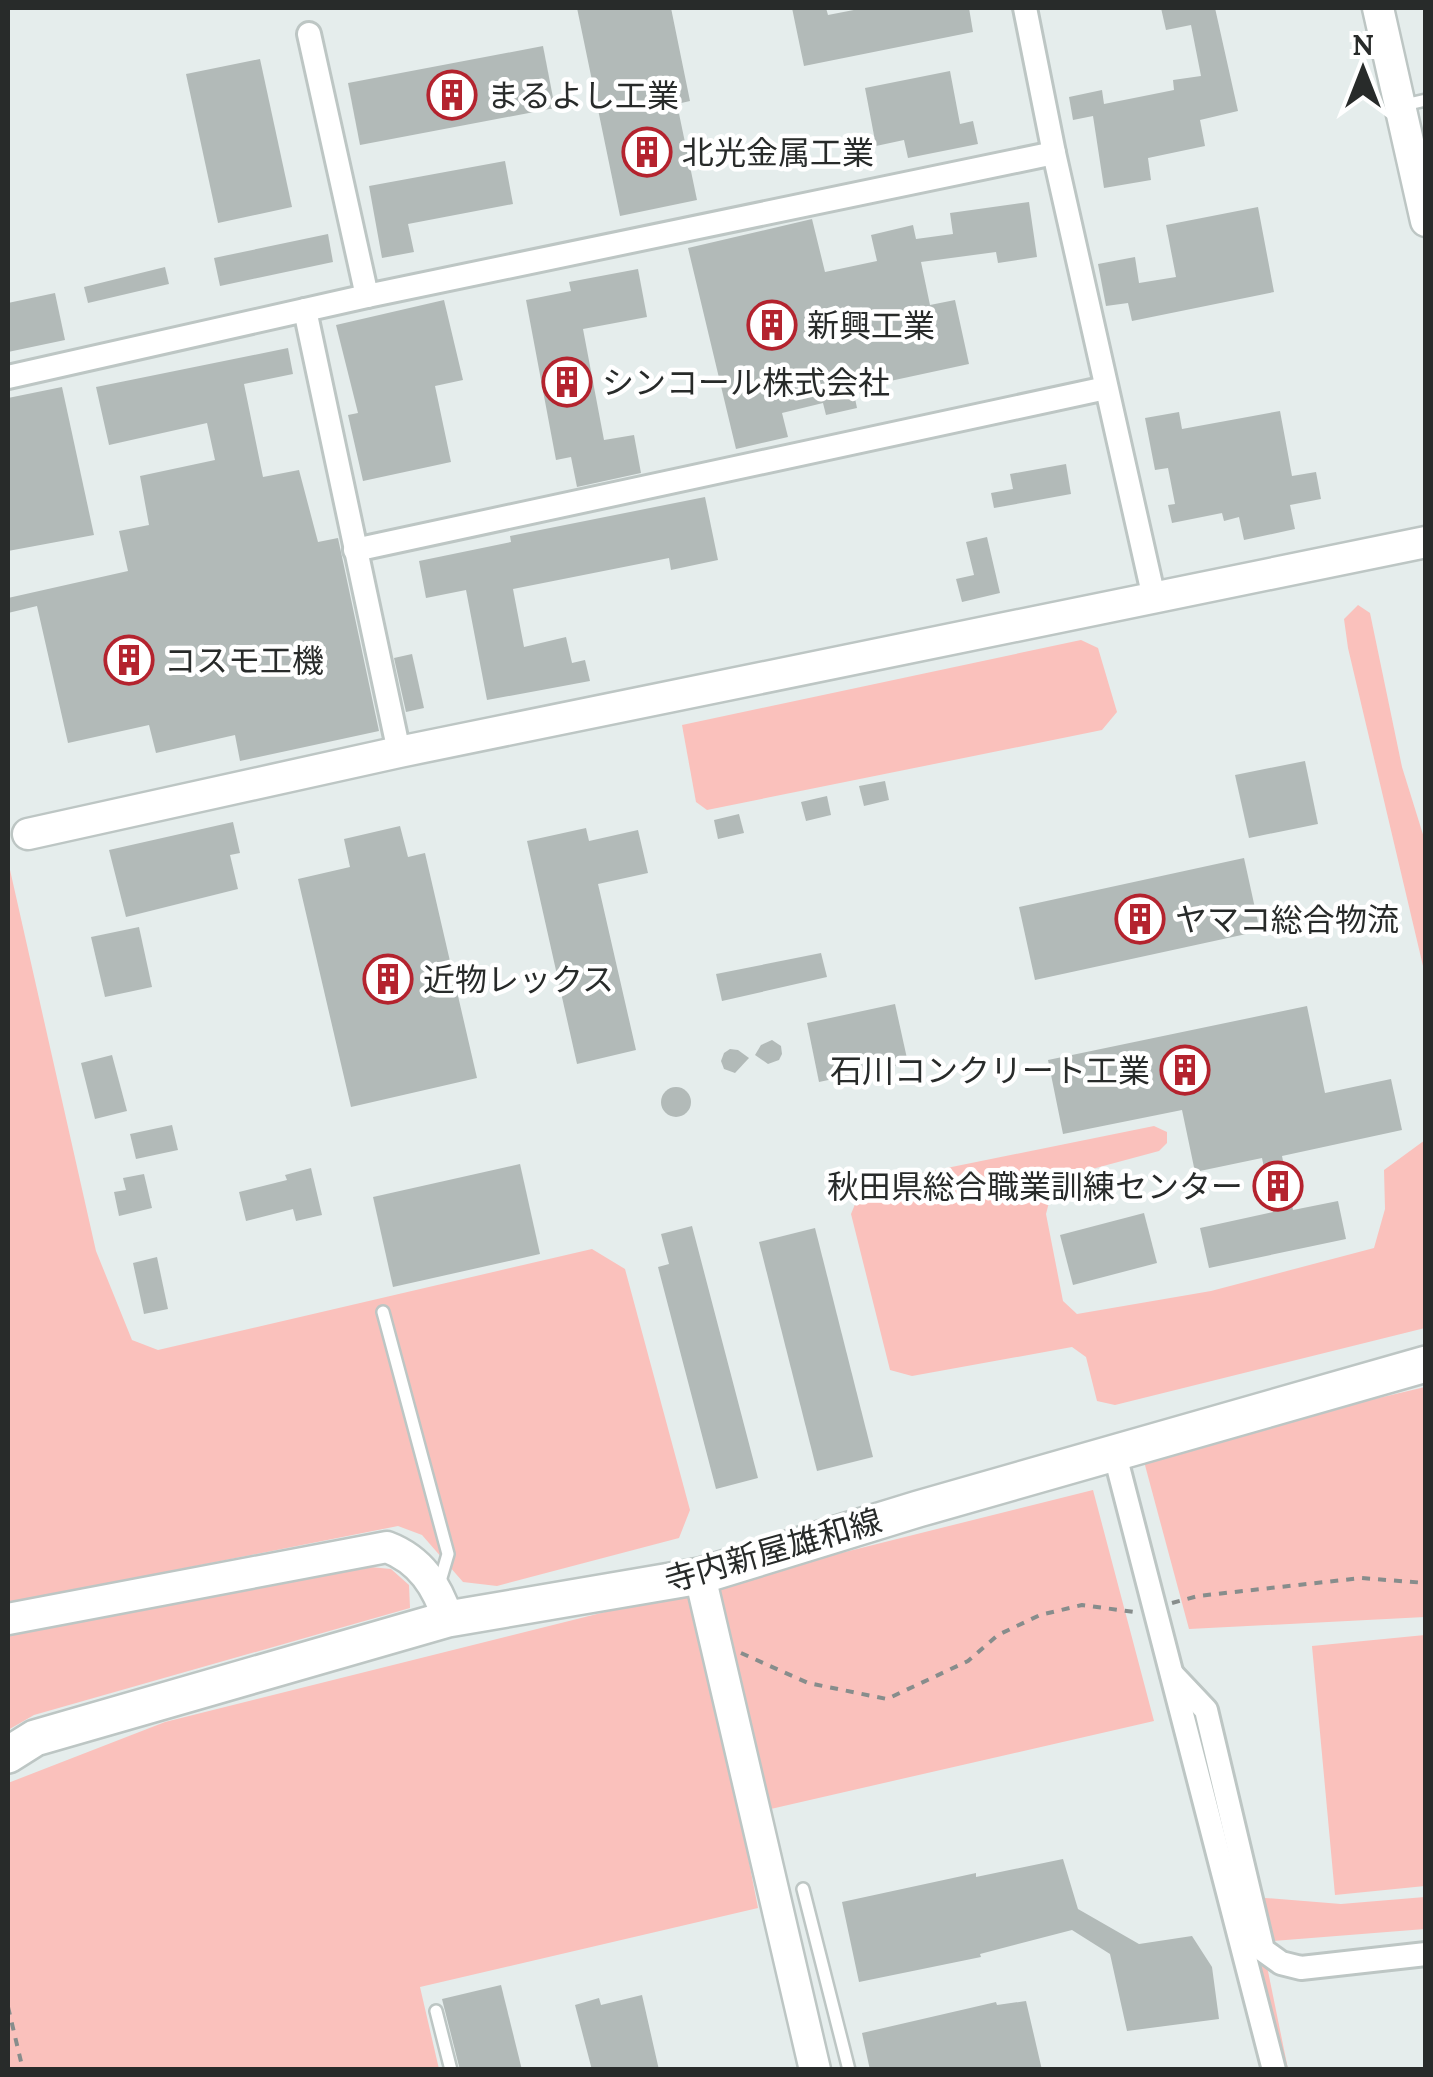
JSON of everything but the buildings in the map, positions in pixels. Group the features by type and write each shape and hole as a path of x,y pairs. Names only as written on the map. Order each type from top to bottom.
{"main road":[{"name":"寺内新屋雄和線","path":"8,1754 35,1738 443,1604 700,1576 918,1509 1425,1370"}],"street":[{"path":"1025,8 1154,598"},
{"path":"1378,8 1413,103 1426,221"},
{"path":"309,34 367,296"},
{"path":"8,377 367,296 1054,153"},
{"path":"305,310 399,752"},
{"path":"356,550 1106,388"},
{"path":"28,834 399,752 1426,542"},
{"path":"1116,1455 1274,2070"},
{"path":"8,1618 387,1547 405,1554 443,1604"},
{"path":"700,1576 815,2070"},
{"path":"1172,1674 1206,1710 1263,1950 1281,1963 1301,1968 1426,1954"}],"lane":[{"path":"382,1312 448,1554 443,1604"},
{"path":"803,1889 849,2070"},
{"path":"436,2012 451,2070"}],"path":[{"path":"712,1631 736,1651 808,1683 887,1699 968,1661 998,1635 1040,1615 1082,1605 1128,1613 1198,1596 1344,1580 1426,1583"},
{"path":"8,2006 23,2070"}],"shaded area":[{"path":"1358,605 1370,613 1402,767 1425,841 1425,989 1423,966 1348,648 1344,619"},
{"path":"1081,640 1098,648 1117,712 1102,730 707,810 696,802 682,725"},
{"path":"8,861 96,1251 132,1340 158,1350 592,1249 625,1269 690,1510 679,1538 497,1586 463,1582 422,1535 398,1526 8,1603"},
{"path":"1154,1126 1167,1132 1167,1143 1159,1151 1055,1179 1046,1214 1063,1301 1077,1314 1211,1291 1374,1248 1385,1209 1384,1170 1425,1140 1425,1328 1115,1405 1097,1401 1086,1357 1072,1347 912,1376 890,1370 851,1214 863,1185"},
{"path":"1425,1387 1425,1617 1189,1629 1142,1454"},
{"path":"1093,1490 1154,1721 740,1816 758,1908 420,1987 439,2069 8,2070 8,1783 165,1722"},
{"path":"370,1567 391,1569 409,1585 410,1608 34,1715 8,1730 8,1636"},
{"path":"1425,1635 1425,1886 1335,1895 1312,1646"},
{"path":"1228,1895 1341,1904 1425,1897 1425,1929 1262,1942 1288,2069 1272,2069"}],"place":[{"name":"まるよし工業","path":"452,95"},
{"name":"北光金属工業","path":"647,152"},
{"name":"新興工業","path":"772,325"},
{"name":"シンコール株式会社","path":"567,382"},
{"name":"コスモ工機","path":"129,660"},
{"name":"ヤマコ総合物流","path":"1140,919"},
{"name":"近物レックス","path":"388,979"},
{"name":"石川コンクリート工業","path":"1185,1070"},
{"name":"秋田県総合職業訓練センター","path":"1278,1186"}]}
